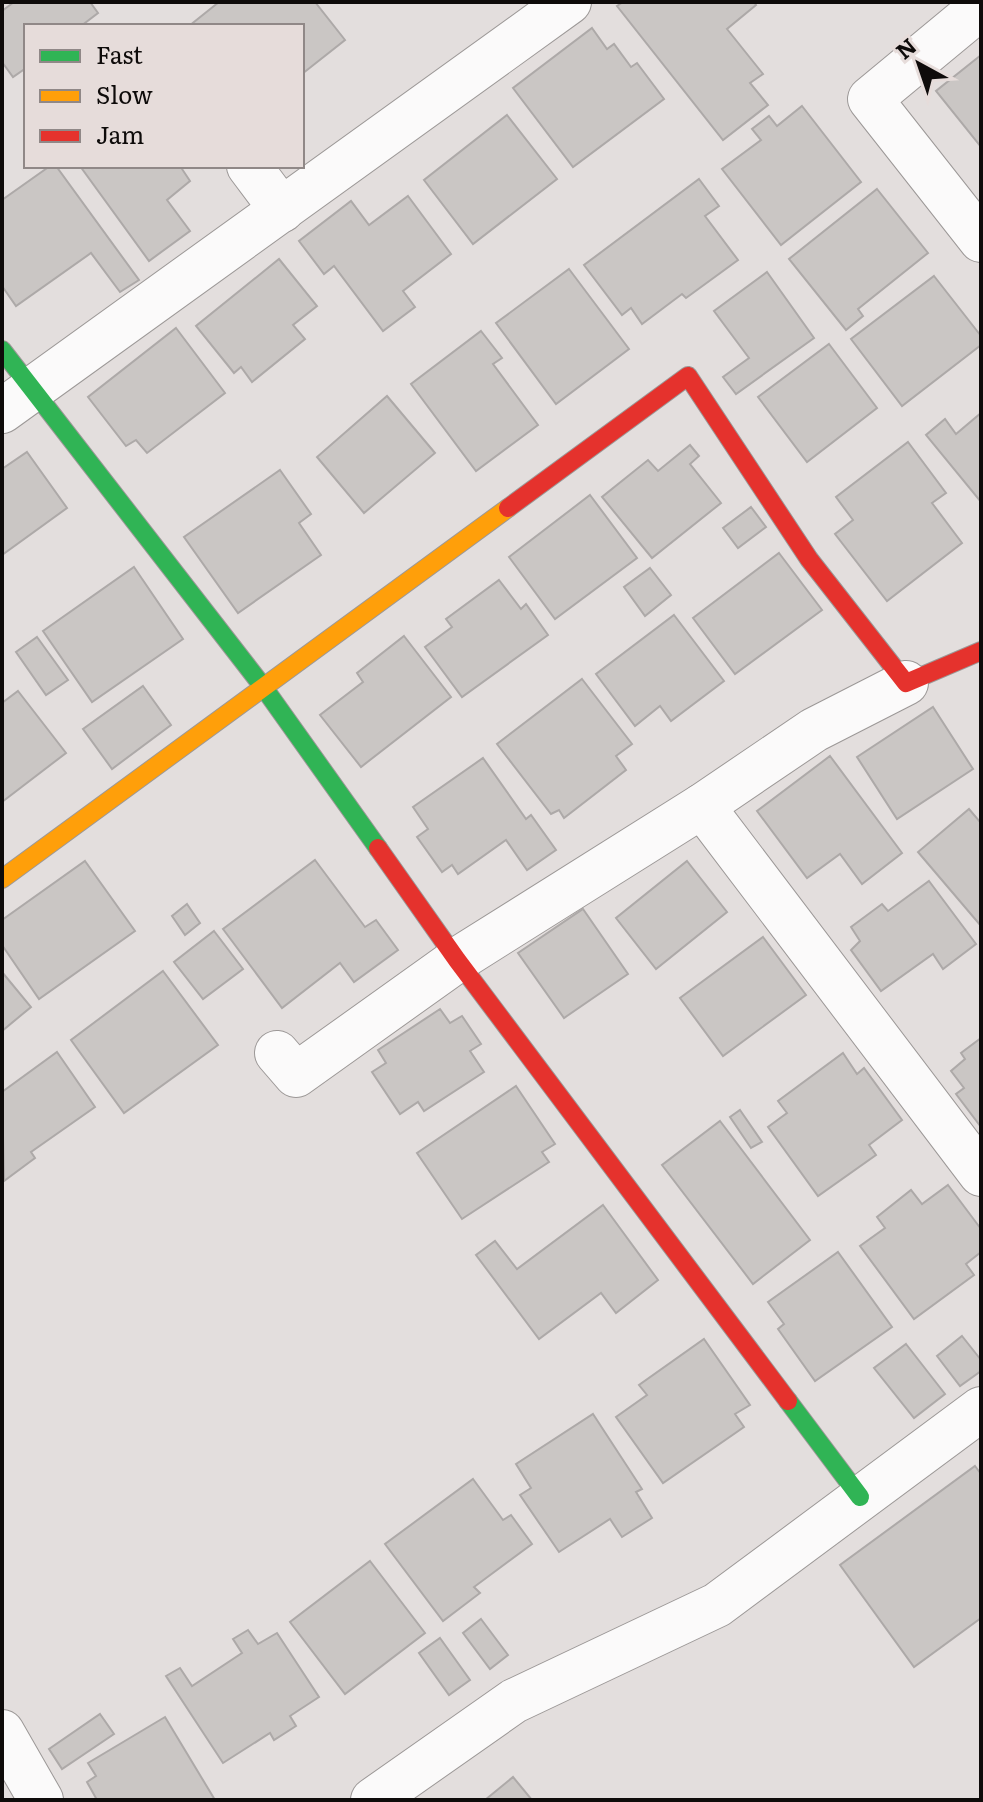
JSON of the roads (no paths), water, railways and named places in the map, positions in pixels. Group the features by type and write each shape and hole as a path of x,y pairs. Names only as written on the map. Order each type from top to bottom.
{"street":[{"path":"17,401 282,210 518,16 569,2"},
{"path":"981,7 870,99 981,240"},
{"path":"250,168 282,210"},
{"path":"2,350 17,401 264,688 457,960 860,1497"},
{"path":"2,879 688,376 809,559 906,683"},
{"path":"277,1053 296,1075 457,960 702,806 814,730 906,683 981,651"},
{"path":"702,806 981,1174"},
{"path":"373,1800 514,1701 717,1605 981,1409"},
{"path":"2,1732 41,1800"}]}
